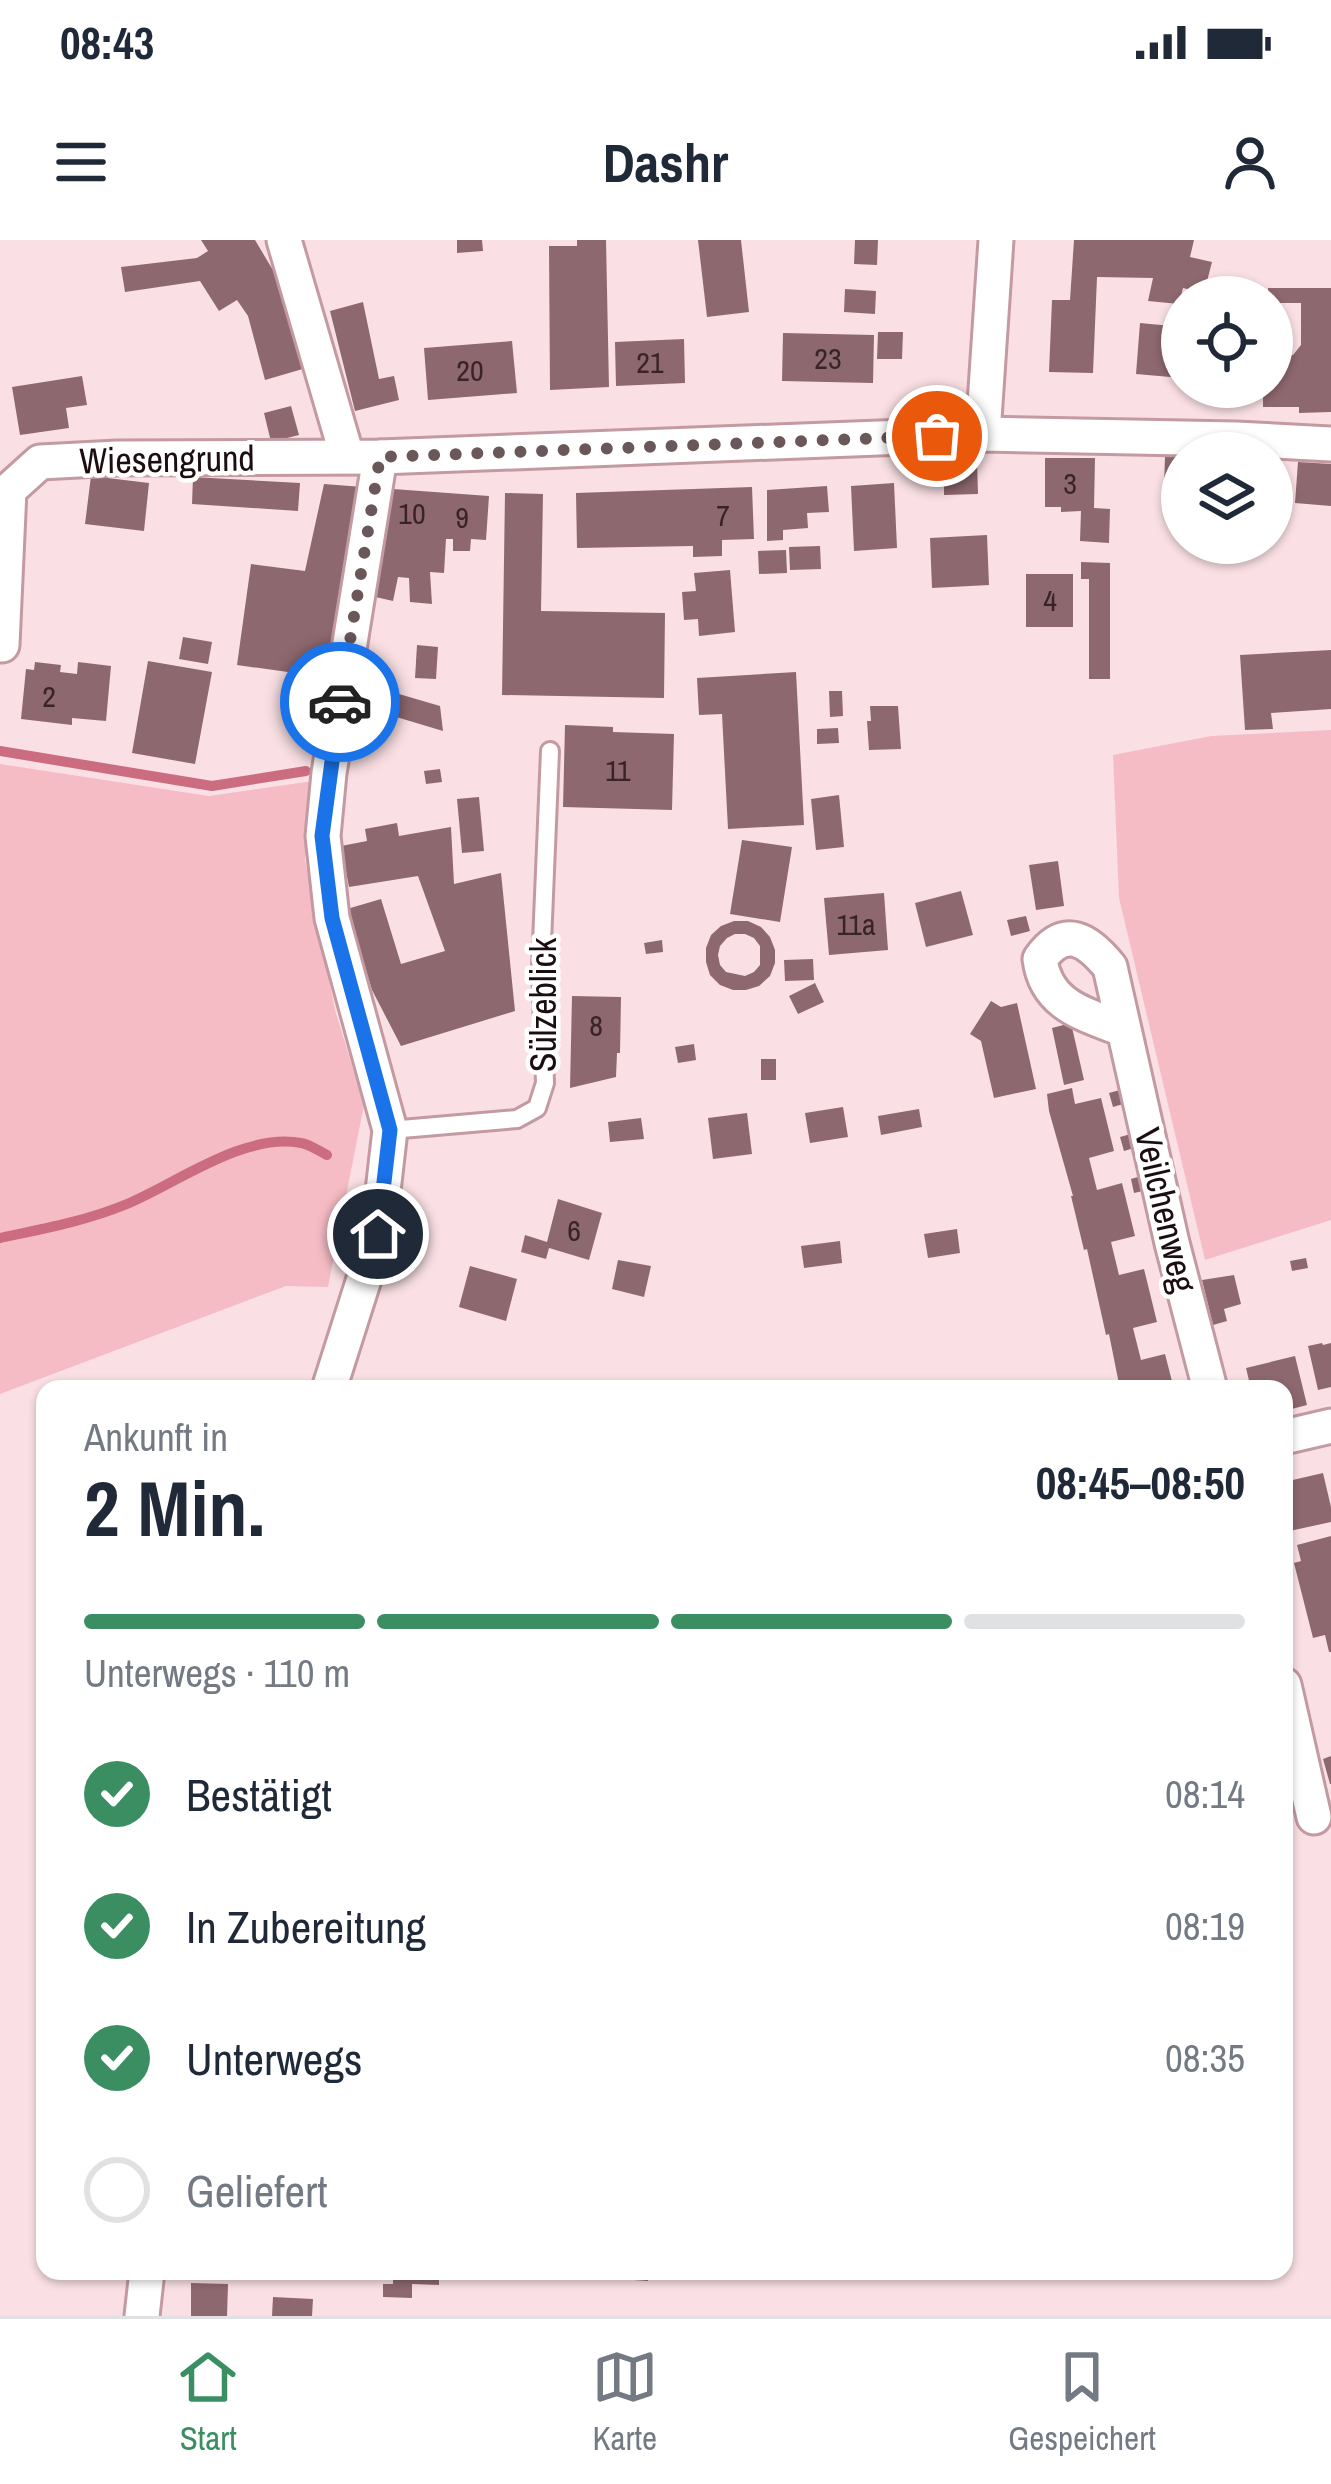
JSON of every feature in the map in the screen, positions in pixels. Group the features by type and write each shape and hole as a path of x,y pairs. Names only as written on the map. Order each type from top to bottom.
{"street":[{"path":"284,240 363,456 322,836 332,918 390,1130 378,1234 332,1380"},
{"path":"983,434 996,240"},
{"name":"Wiesengrund","path":"2,645 9,490 40,462 983,434 1331,444"},
{"name":"Veilchenweg","path":"1124,1030 1208,1380"},
{"path":"1293,1435 1331,1426"},
{"path":"1293,1731 1310,1817"},
{"path":"142,2316 146,2280"}],"lane":[{"name":"Sülzeblick","path":"390,1130 517,1119 537,1108 545,1083 541,967 550,751"}],"shaded area":[{"path":"1331,730 1331,1220 1205,1260 1119,898 1113,755 1211,736"},
{"path":"0,764 209,796 313,781 305,859 335,1010 364,1105 328,1287 286,1286 0,1394"}],"building":[{"path":"201,240 255,240 292,302 306,368 265,380 248,316 237,300 219,311 200,281 125,292 121,267 197,258 208,251"},
{"path":"457,240 482,240 483,251 457,253"},
{"path":"577,240 606,240 609,387 550,390 549,246 577,246"},
{"path":"698,240 741,240 749,312 707,317"},
{"path":"855,240 878,240 877,265 854,264"},
{"path":"1074,240 1194,240 1190,257 1212,262 1208,276 1161,276 1161,302 1148,301 1153,278 1097,277 1093,373 1049,372 1052,300 1070,300"},
{"path":"1293,288 1331,288 1331,412 1299,413 1299,407 1293,407 1293,355 1301,345 1301,303 1293,303"},
{"path":"845,289 876,291 875,314 844,312"},
{"path":"363,302 379,379 394,376 399,400 355,411 330,311"},
{"path":"1140,323 1161,325 1161,376 1136,374"},
{"path":"878,332 903,332 902,359 877,359"},
{"path":"783,333 874,335 873,383 782,381"},
{"path":"684,339 685,383 616,386 615,342"},
{"path":"512,341 517,393 428,400 424,348"},
{"path":"82,376 87,405 66,408 69,428 20,435 12,387"},
{"path":"291,406 299,435 271,442 264,413"},
{"path":"1045,458 1095,458 1094,508 1110,509 1109,543 1080,541 1081,511 1045,507"},
{"path":"977,460 978,494 944,495 944,461"},
{"path":"1298,462 1331,464 1331,506 1295,503"},
{"path":"91,476 149,483 144,531 85,524"},
{"path":"193,477 300,483 298,511 192,504"},
{"path":"894,483 897,548 854,551 851,486"},
{"path":"324,484 363,487 331,678 237,665 251,564 305,571"},
{"path":"827,486 829,512 807,513 808,528 783,530 783,540 767,541 767,490"},
{"path":"752,487 754,539 722,540 722,556 693,557 693,546 577,548 576,493"},
{"path":"393,489 489,496 486,540 471,539 470,551 453,551 453,539 446,539 444,573 430,572 432,604 410,602 409,578 398,577 393,601 371,596"},
{"path":"505,493 543,494 541,611 665,613 664,698 502,695"},
{"path":"987,535 989,585 932,588 930,538"},
{"path":"820,546 821,569 790,570 789,547"},
{"path":"786,550 787,573 759,574 758,551"},
{"path":"1081,562 1110,563 1110,679 1089,679 1089,579 1081,579"},
{"path":"730,570 735,632 699,636 698,619 684,620 682,592 696,591 694,573"},
{"path":"1026,574 1073,574 1073,627 1026,627"},
{"path":"183,637 212,642 208,664 179,659"},
{"path":"417,645 438,647 436,679 415,678"},
{"path":"1331,650 1331,709 1271,713 1273,729 1245,730 1240,655"},
{"path":"148,661 212,672 195,764 132,753"},
{"path":"35,662 61,665 60,672 77,674 78,662 111,666 106,721 72,718 72,725 21,719 26,669 34,670"},
{"path":"796,672 804,825 728,829 722,714 699,715 697,678"},
{"path":"829,691 842,691 843,716 830,717"},
{"path":"399,694 440,706 443,731 393,716"},
{"path":"870,706 898,706 901,749 869,750"},
{"path":"565,725 674,734 672,810 563,807"},
{"path":"838,728 839,743 817,744 817,729"},
{"path":"440,769 442,782 426,784 424,771"},
{"path":"839,795 844,847 816,850 811,799"},
{"path":"479,797 484,851 462,853 457,799"},
{"path":"397,823 399,836 451,827 454,884 501,873 515,1011 401,1046 372,990 347,909 381,899 401,964 445,951 418,876 349,887 341,846 367,841 365,829"},
{"path":"742,840 792,847 780,922 730,914"},
{"path":"1058,861 1064,906 1036,910 1029,865"},
{"path":"961,891 973,935 926,947 915,903"},
{"path":"884,893 888,950 829,955 824,898"},
{"path":"1026,916 1030,931 1011,936 1007,920"},
{"path":"748,921 770,937 775,963 759,986 733,990 710,975 706,948 721,926","holes":["735,934 745,934 760,946 760,965 745,976 726,972 720,965 720,946"]},
{"path":"662,940 663,952 646,954 644,943"},
{"path":"813,959 814,980 785,981 784,960"},
{"path":"815,983 824,1002 798,1014 789,996"},
{"path":"572,996 621,997 616,1077 570,1088"},
{"path":"991,1001 1001,1007 1017,1003 1036,1089 994,1098 981,1041 970,1034"},
{"path":"1071,1023 1084,1080 1064,1085 1052,1028"},
{"path":"694,1044 696,1060 678,1063 675,1047"},
{"path":"761,1059 776,1059 776,1080 761,1080"},
{"path":"1072,1088 1075,1104 1101,1098 1114,1151 1089,1158 1097,1190 1122,1183 1135,1236 1111,1242 1119,1275 1144,1269 1157,1322 1133,1328 1141,1360 1165,1354 1172,1380 1118,1380 1047,1094"},
{"path":"1127,1088 1130,1102 1113,1107 1109,1093"},
{"path":"843,1107 848,1137 810,1143 805,1113"},
{"path":"919,1109 922,1127 881,1135 878,1116"},
{"path":"747,1113 752,1154 713,1159 708,1118"},
{"path":"641,1118 644,1139 610,1142 608,1122"},
{"path":"1138,1132 1141,1146 1124,1151 1120,1137"},
{"path":"1148,1174 1152,1189 1134,1193 1131,1179"},
{"path":"558,1199 602,1213 589,1260 549,1248 546,1259 521,1252 525,1235 547,1242"},
{"path":"957,1229 960,1253 928,1258 924,1234"},
{"path":"840,1241 842,1263 804,1268 801,1246"},
{"path":"1306,1258 1308,1268 1292,1271 1290,1261"},
{"path":"618,1260 651,1266 644,1297 612,1289"},
{"path":"470,1266 517,1279 506,1321 459,1307"},
{"path":"1234,1275 1241,1304 1224,1309 1227,1321 1213,1325 1202,1280"},
{"path":"1331,1343 1331,1387 1318,1390 1308,1346"},
{"path":"1295,1356 1307,1405 1293,1409 1293,1380 1249,1380 1246,1368"},
{"path":"1323,1473 1331,1522 1293,1530 1293,1480"},
{"path":"1331,1536 1329,1652 1325,1635 1313,1638 1294,1563 1301,1561 1297,1545"},
{"path":"1331,1756 1331,1784 1330,1784 1323,1759"},
{"path":"393,2280 439,2280 439,2285 412,2284 412,2298 383,2297 383,2284 393,2284"},
{"path":"191,2283 228,2284 227,2316 191,2316"},
{"path":"273,2297 313,2299 312,2316 272,2316"}],"waterway":[{"path":"0,751 212,786 306,771"},
{"path":"0,1238 112,1210 212,1161 257,1145 301,1143 327,1155"}],"way so far":[{"path":"340,702 380,457 937,436"}],"route":[{"path":"340,702 322,836 332,918 390,1130 378,1234"}]}
